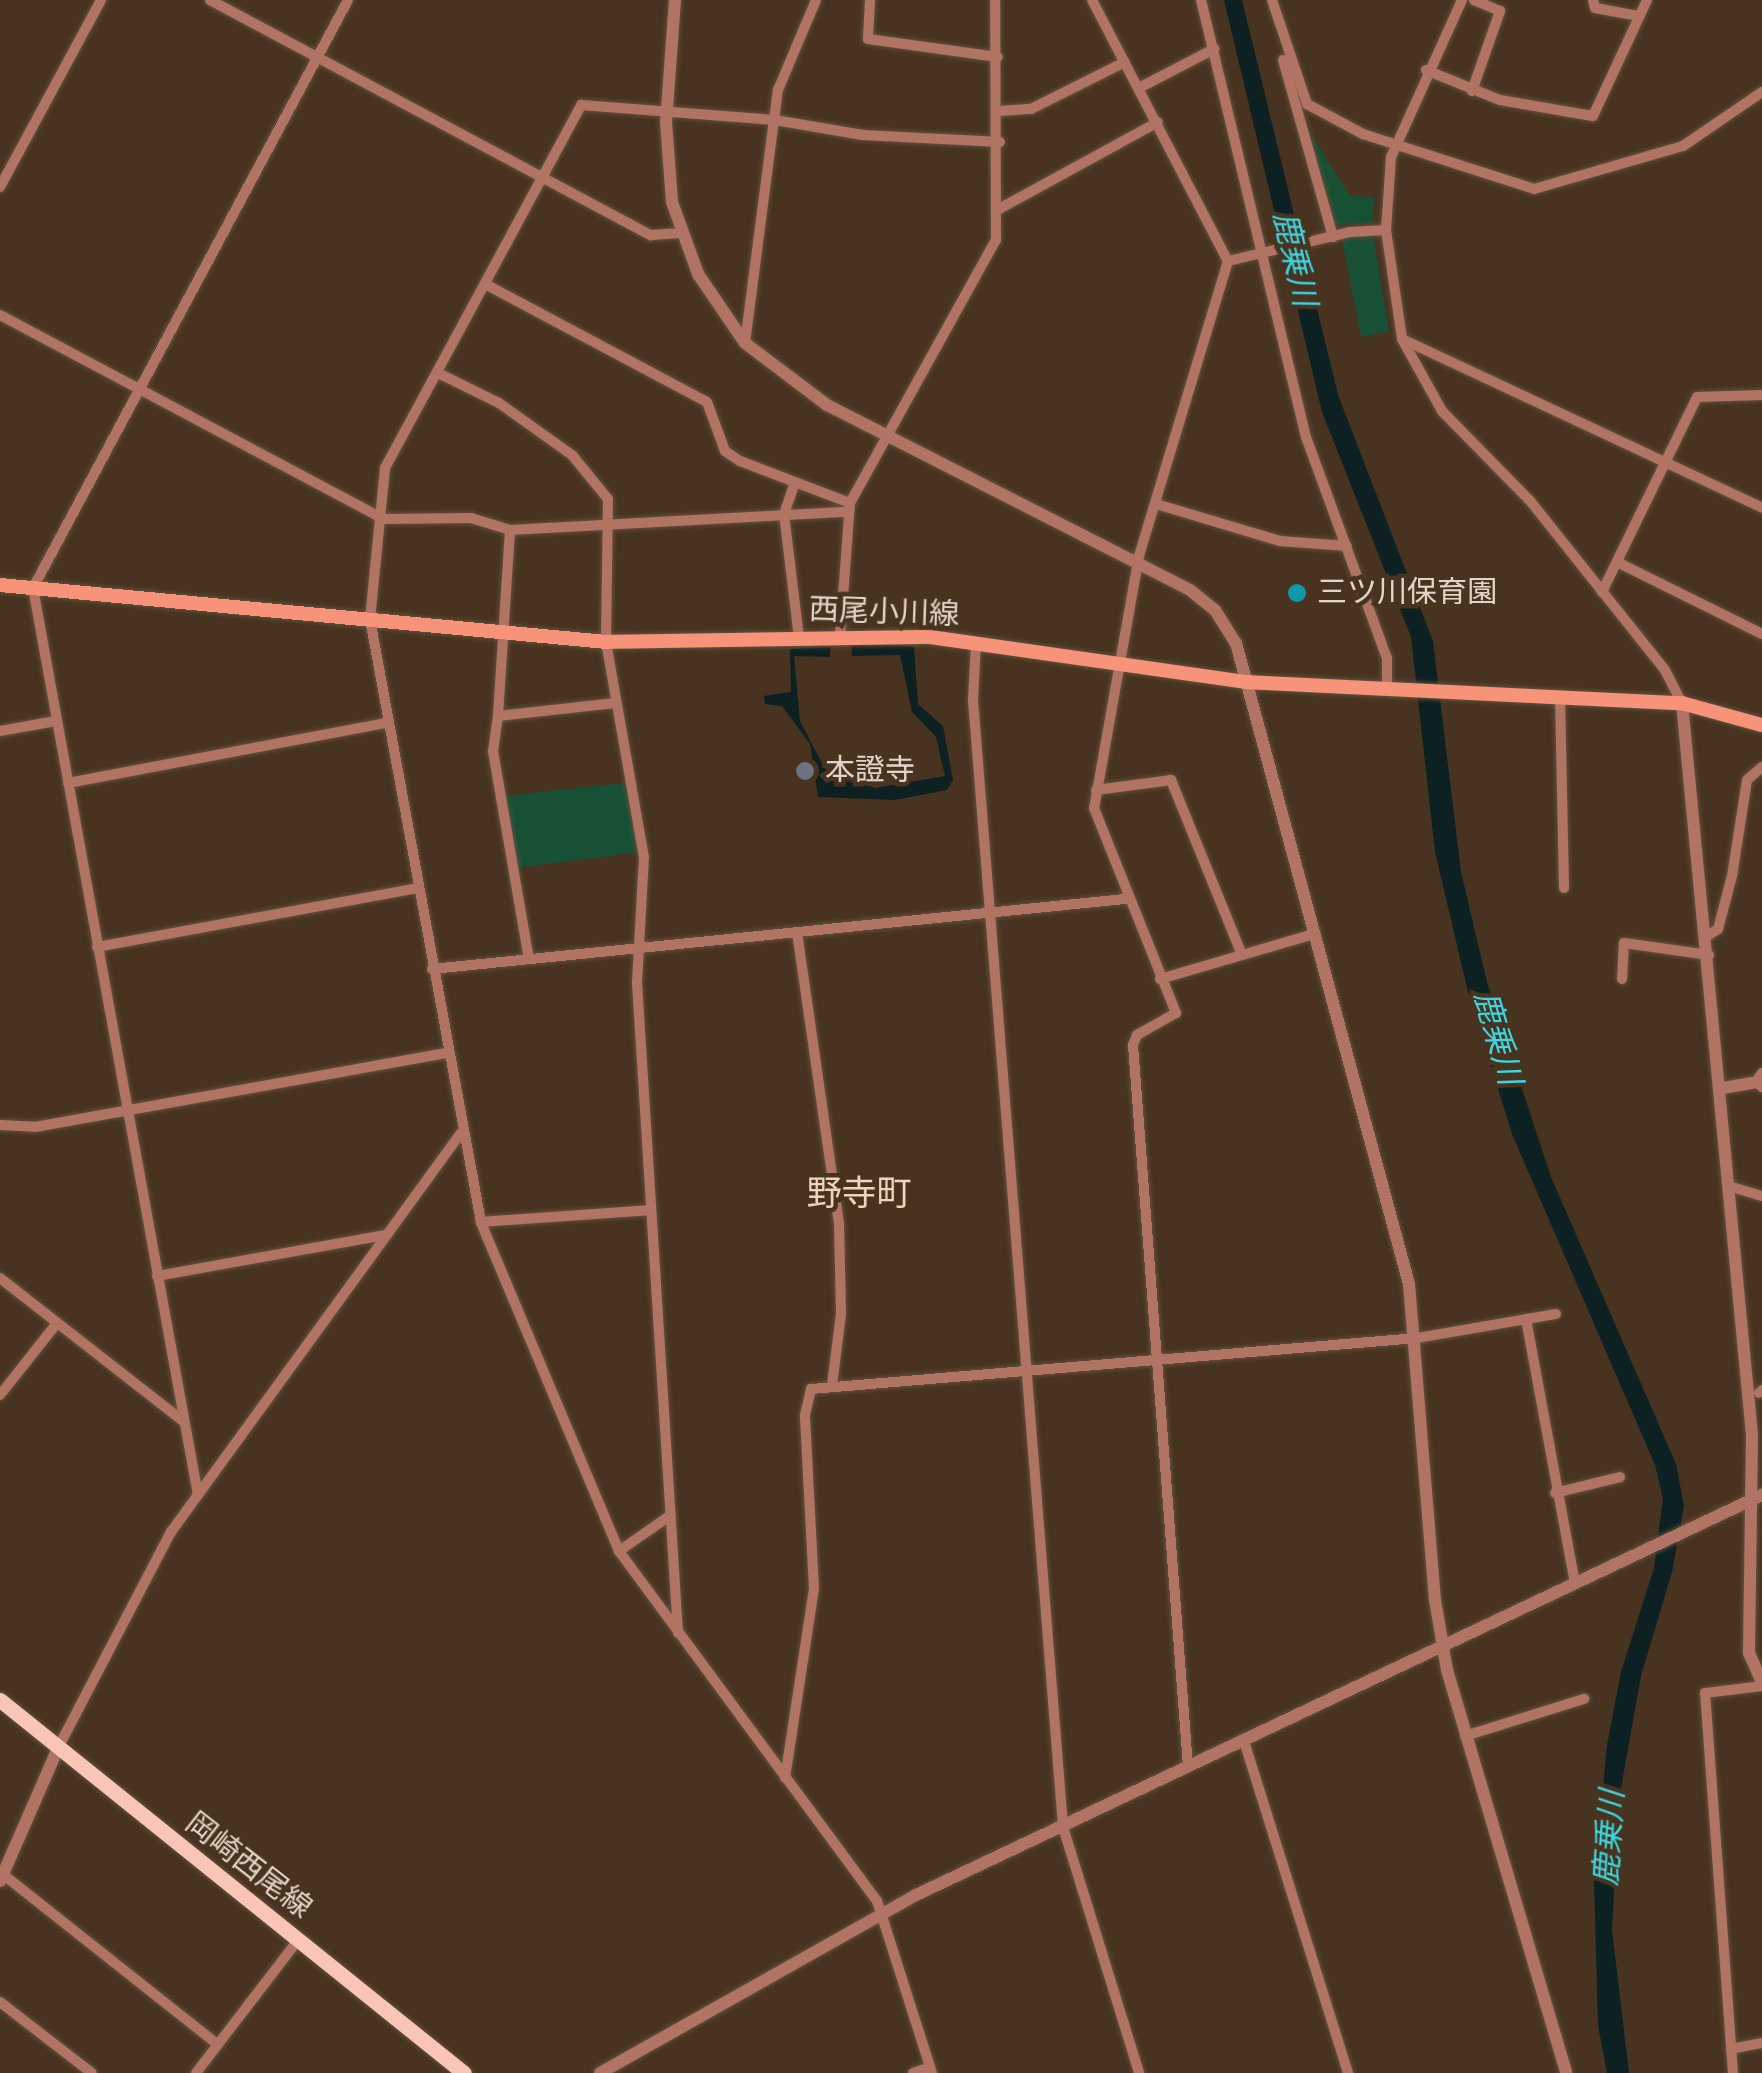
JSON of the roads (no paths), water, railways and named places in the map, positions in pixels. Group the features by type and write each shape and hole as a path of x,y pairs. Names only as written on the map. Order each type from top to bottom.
{"main road":[{"name":"西尾小川線","path":"0,585 606,642 840,636 976,643 1247,682 1682,703 1762,725"},
{"name":"岡崎西尾線","path":"0,1700 464,2073"}],"street":[{"path":"0,187 101,0"},
{"path":"210,0 651,235 681,233"},
{"path":"198,1495 32,588 348,0"},
{"path":"676,0 666,109 667,168 681,233 713,301 745,343 800,389 1179,583 1215,610 1236,643 1402,1254 1417,1338 1442,1646 1465,1736 1566,2073"},
{"path":"745,343 778,90 816,0"},
{"path":"870,0 868,39 998,57"},
{"path":"840,636 849,508 993,252 999,209 1000,142 995,0"},
{"path":"1092,0 1228,262 1138,565 1095,812 1125,899 1175,1017 1138,1035 1133,1045 1188,1767"},
{"path":"1201,0 1306,437 1387,658 1391,690"},
{"path":"1272,0 1328,238"},
{"path":"1462,0 1394,144 1386,230 1402,339 1442,410 1532,502 1665,670 1682,703 1732,1187 1758,1393 1758,1497 1749,1653 1762,1684 1706,1693 1733,2073"},
{"path":"1472,90 1500,11 1474,0"},
{"path":"1593,0 1594,8 1639,16"},
{"path":"1426,70 1472,90 1564,116 1593,116 1647,0"},
{"path":"1278,28 1307,104 1394,144 1544,190 1683,146 1762,92"},
{"path":"1140,88 1214,49"},
{"path":"1000,111 1031,108 1125,62"},
{"path":"913,2073 931,2070 882,1913 619,1551 481,1222 446,1054 370,620 386,468 581,105 775,120 863,135 1000,142"},
{"path":"999,209 1158,122"},
{"path":"1228,262 1328,238 1386,230"},
{"path":"485,284 707,402 725,450 849,508"},
{"path":"0,315 379,517 471,518 510,530 849,508"},
{"path":"1402,339 1762,508"},
{"path":"438,372 499,403 572,455 608,499 606,642 644,856 636,946 678,1634"},
{"path":"1602,592 1699,394 1762,395"},
{"path":"794,485 784,514 799,638"},
{"path":"1156,504 1280,541 1347,546"},
{"path":"510,530 493,751 529,959"},
{"path":"1617,562 1762,634"},
{"path":"976,643 973,700 1031,1370 1063,1826 1138,2073"},
{"path":"1560,696 1564,888"},
{"path":"498,716 615,703"},
{"path":"0,731 56,721"},
{"path":"68,783 386,724"},
{"path":"1707,936 1718,928 1732,876 1747,780 1762,767"},
{"path":"1096,790 1171,780 1242,955"},
{"path":"98,947 417,888"},
{"path":"432,969 1125,899"},
{"path":"797,932 839,1224 841,1314 832,1385"},
{"path":"1160,979 1314,934"},
{"path":"1622,979 1624,942 1709,955"},
{"path":"0,1125 28,1128 446,1054"},
{"path":"1724,1088 1760,1081"},
{"path":"218,2045 1,1876 59,1746 162,1547 461,1133"},
{"path":"1732,1187 1762,1196"},
{"path":"481,1222 652,1210"},
{"path":"157,1276 386,1235"},
{"path":"0,1278 183,1420"},
{"path":"785,1778 814,1588 805,1396 832,1385 1417,1338 1556,1314"},
{"path":"1526,1320 1555,1493 1575,1584"},
{"path":"0,1395 57,1323"},
{"path":"1555,1493 1620,1477"},
{"path":"600,2073 882,1913 1758,1497"},
{"path":"619,1551 670,1516"},
{"path":"1465,1736 1584,1699"},
{"path":"1244,1741 1348,2073"},
{"path":"196,2073 298,1940"},
{"path":"0,2002 92,2073"},
{"path":"1731,2049 1762,2043"}],"water":[{"name":"鹿乗川","path":"1224,0 1242,0 1338,395 1433,641 1461,872 1487,982 1551,1177 1676,1464 1684,1506 1672,1572 1641,1676 1619,1799 1612,1930 1629,2073 1607,2073 1598,2026 1594,1881 1607,1745 1621,1672 1654,1568 1663,1498 1655,1465 1512,1134 1468,992 1435,852 1411,637 1322,412"},
{"path":"851,642 914,647 918,704 943,726 953,780 947,790 895,800 818,797 810,744 782,706 765,704 764,696 791,692 790,649 830,647 830,657 794,656 800,721 825,769 875,788 945,776 936,737 912,712 900,655 852,656"}],"place":[{"name":"三ツ川保育園","path":"1297,593"},
{"name":"本證寺","path":"805,771"}],"district":[{"name":"野寺町","path":"859,1195"}]}
